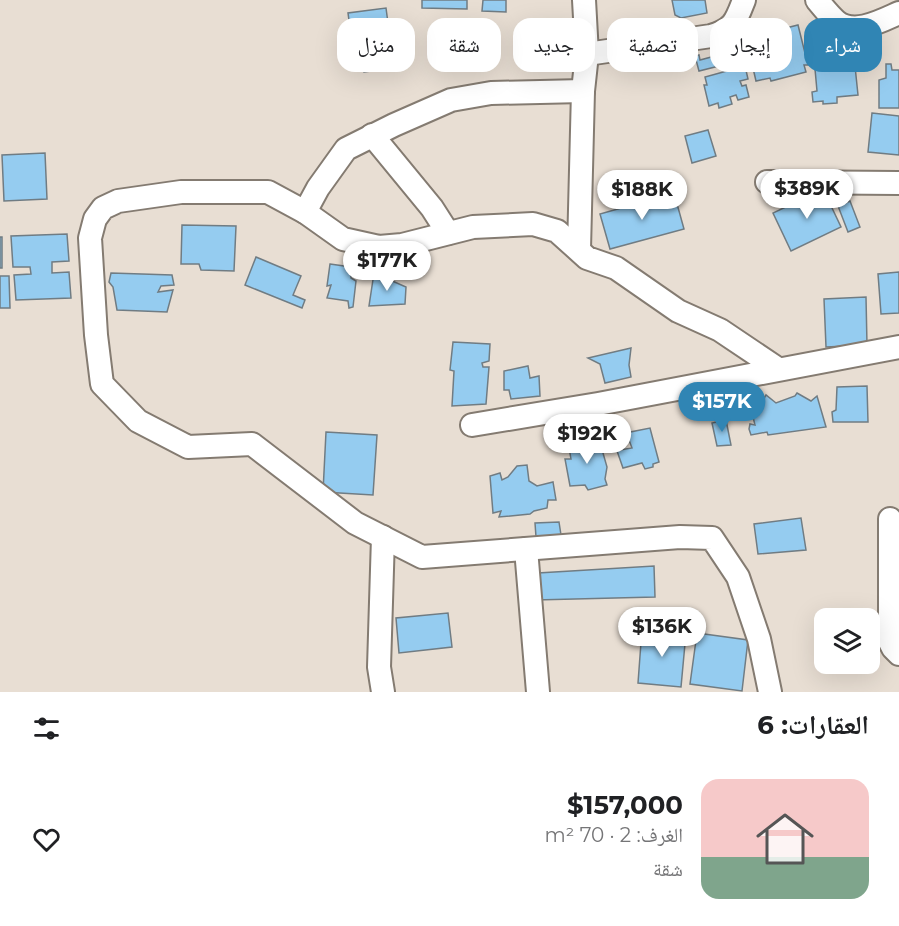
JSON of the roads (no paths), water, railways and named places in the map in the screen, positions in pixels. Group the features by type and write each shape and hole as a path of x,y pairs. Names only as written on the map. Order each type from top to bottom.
{"street":[{"path":"584,0 585,18"},
{"path":"595,53 724,33 734,25 744,0"},
{"path":"817,0 837,22 852,28 877,23 899,13"},
{"path":"579,249 585,72"},
{"path":"305,212 318,188 346,149 451,100 491,93 583,91"},
{"path":"372,135 432,208 448,232"},
{"path":"767,182 899,183"},
{"path":"770,692 759,639 738,577 712,538 680,537 422,557 356,523 252,444 188,447 138,421 102,384 96,334 90,238 95,219 104,208 118,201 180,192 268,192 305,212 343,239 379,248 402,245 473,227 533,224 557,231 587,258 616,268 678,310 720,330 778,369"},
{"path":"472,425 598,404 899,347"},
{"path":"890,519 890,642 899,654"},
{"path":"383,537 379,667 383,692"},
{"path":"526,549 538,692"}]}
